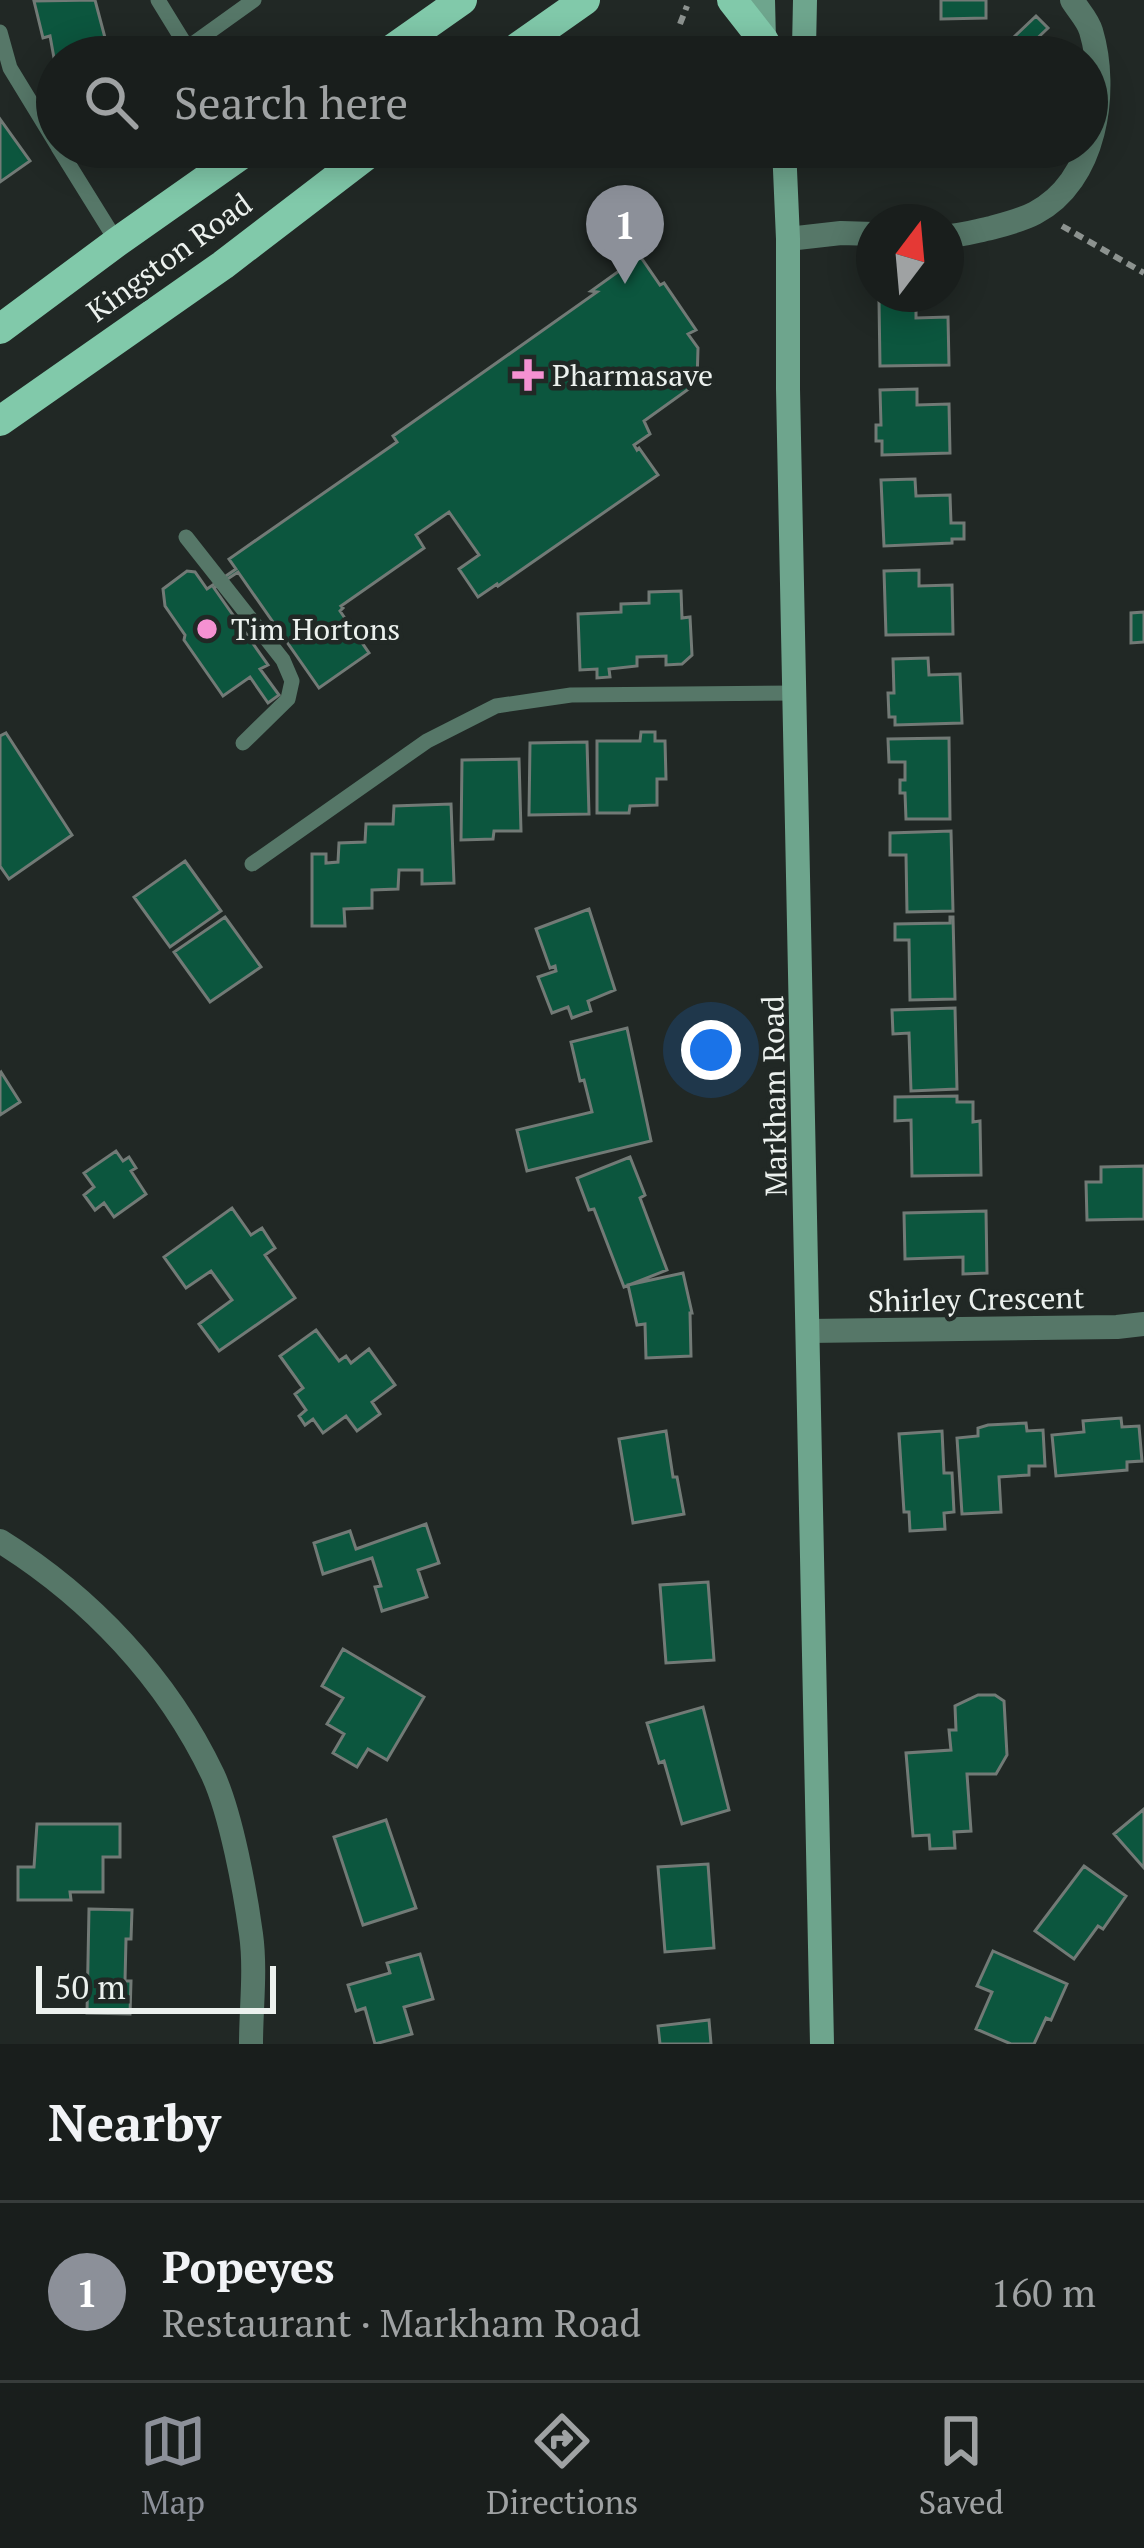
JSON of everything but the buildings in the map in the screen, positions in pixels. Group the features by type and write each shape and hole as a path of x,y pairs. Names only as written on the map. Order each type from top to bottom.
{"main road":[{"path":"534,36 585,0"},
{"path":"732,0 758,36"},
{"path":"406,36 442,6"},
{"name":"Kingston Road","path":"0,328 222,168"},
{"name":"Kingston Road","path":"0,421 223,265 350,168"}],"street":[{"path":"763,0 766,36"},
{"path":"804,36 805,0"},
{"path":"1072,0 1091,36"},
{"name":"Markham Road","path":"785,168 822,2044"},
{"path":"964,234 1038,212 1077,168"},
{"path":"788,239 856,233"},
{"name":"Shirley Crescent","path":"808,1331 1144,1324"},
{"path":"0,1541 59,1581 105,1623 175,1706 214,1778 252,1940 251,2044"}],"lane":[{"path":"158,0 180,36"},
{"path":"211,36 254,0"},
{"path":"0,32 5,71 36,115"},
{"path":"72,168 117,242"},
{"path":"186,537 283,660 292,681 288,699 243,743"},
{"path":"252,864 427,741 496,706 571,695 796,693"}],"path":[{"path":"680,24 687,6"},
{"path":"1038,212 1144,273"}],"place":[{"name":"Popeyes","path":"625,284"},
{"name":"Pharmasave","path":"528,375"},
{"name":"Tim Hortons","path":"207,629"}]}
